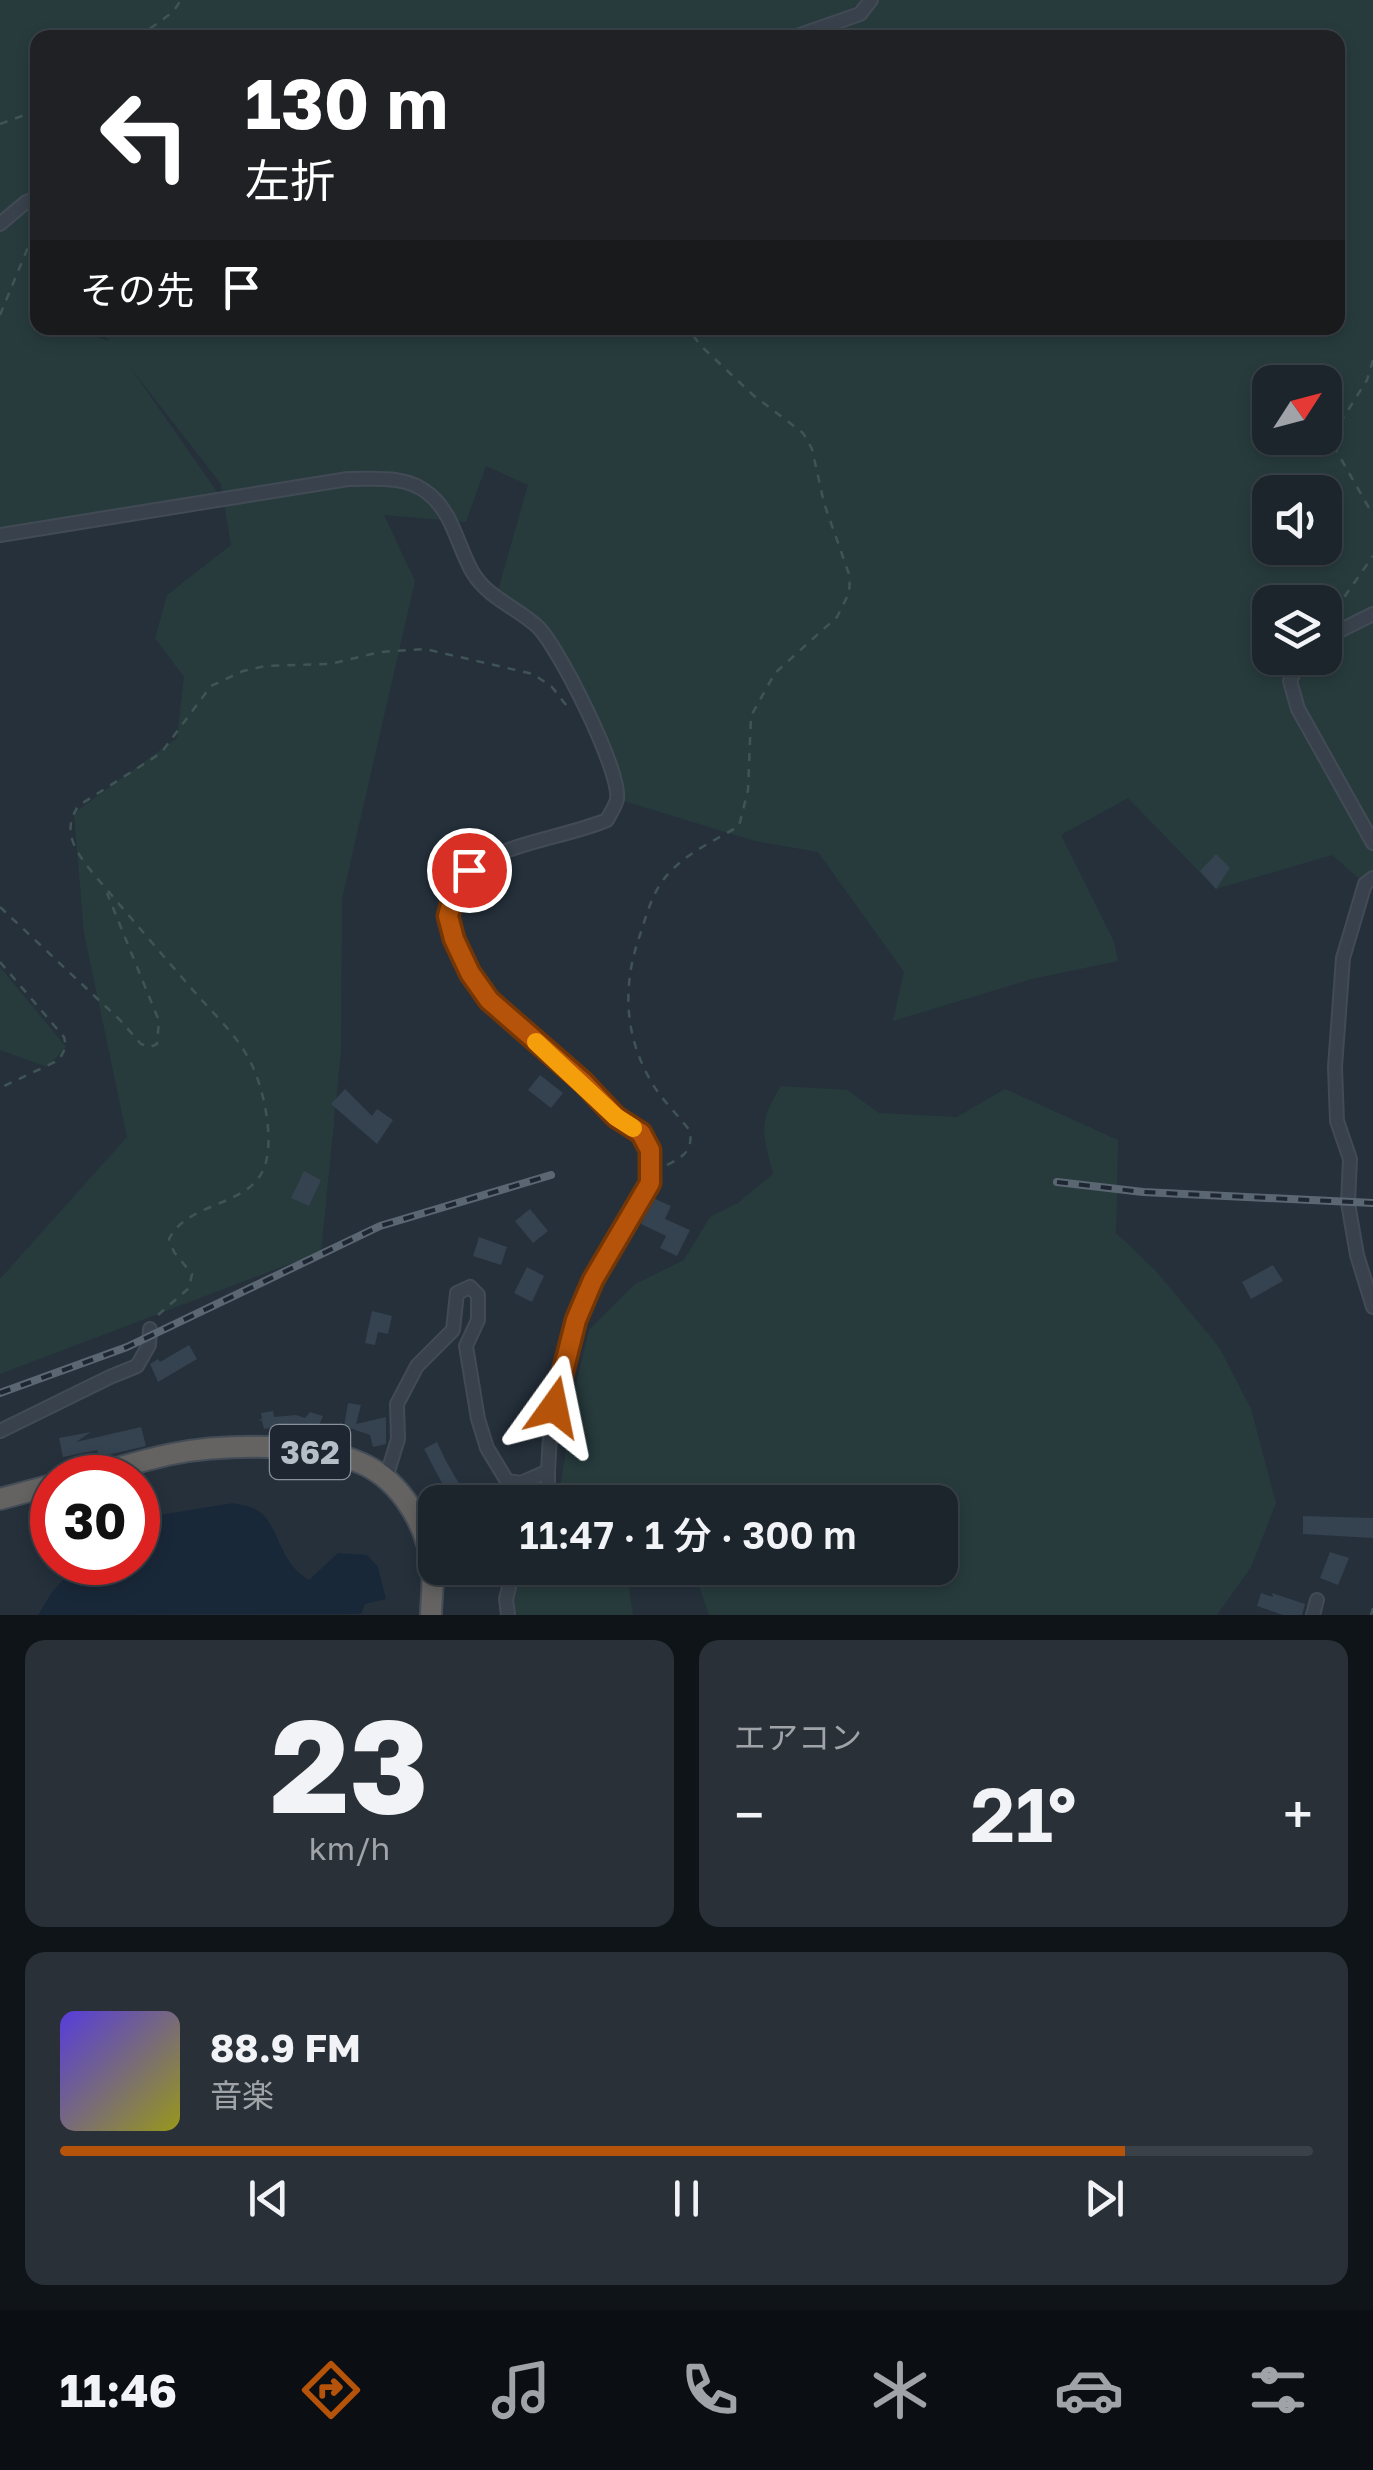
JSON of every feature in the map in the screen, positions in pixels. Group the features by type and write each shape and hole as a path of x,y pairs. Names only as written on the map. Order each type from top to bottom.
{"highway":[{"name":"362","path":"160,1457 212,1448 262,1447 336,1454 363,1464 386,1478 410,1506 425,1536 432,1570 431,1615"},
{"path":"0,1500 30,1492"}],"street":[{"path":"814,30 860,14 871,0"},
{"path":"0,224 30,201"},
{"path":"0,535 348,480 395,479 416,485 431,495 448,518 474,574 485,588 538,628 552,646 609,758 618,799 607,820 534,842 469,870 454,894 448,916 470,973 489,1000 583,1082 616,1117 641,1133 650,1150 650,1183 593,1280 576,1320 559,1378 549,1436 548,1485"},
{"path":"1342,630 1373,614"},
{"path":"1293,675 1290,681 1298,710 1373,843"},
{"path":"1373,878 1365,884 1344,958 1335,1067 1337,1121 1350,1160 1351,1220 1373,1307"},
{"path":"386,1478 398,1439 396,1404 418,1366 452,1330 457,1293 470,1287 478,1295 478,1320 466,1346 487,1448 507,1480 521,1483 548,1471"},
{"path":"0,1432 137,1366 149,1344 150,1329"},
{"path":"508,1615 510,1585"},
{"path":"1314,1615 1317,1600"}],"path":[{"path":"148,30 173,12 182,0"},
{"path":"0,124 30,113"},
{"path":"0,315 30,245"},
{"path":"652,1173 682,1158 690,1150 692,1140 690,1131 654,1086 632,1037 628,993 635,948 653,896 668,873 739,826 748,790 751,716 775,674 837,618 849,594 850,577 804,433 752,395 693,335"},
{"path":"1373,360 1367,380 1335,431 1332,443 1373,514"},
{"path":"1342,600 1373,556"},
{"path":"150,1329 158,1314 189,1288 192,1274 169,1239 175,1227 192,1213 219,1205 257,1179 265,1166 268,1131 264,1099 251,1063 233,1036 105,887 72,839 70,820 78,806 161,752 211,686 265,666 330,664 380,652 425,650 533,674 552,687 574,716"},
{"path":"0,906 141,1044 150,1047 157,1044 160,1036 159,1021 105,887"},
{"path":"0,962 64,1037 66,1047 59,1060 0,1088"},
{"path":"1370,1615 1373,1608"}],"green space":[{"path":"0,0 1373,0 1373,873 1365,884 1332,855 1216,889 1128,798 1061,835 1114,942 1118,961 1032,979 893,1021 904,972 818,852 755,841 617,799 604,740 538,628 497,594 528,485 486,466 466,522 384,515 415,581 342,899 341,1051 321,1252 0,1374 0,1279 127,1137 84,933 74,813 177,738 184,677 155,638 167,595 231,545 221,484 130,367 222,499 0,535"},
{"path":"0,967 66,1047 47,1067 0,1050"},
{"path":"781,1086 847,1090 879,1113 957,1117 1005,1089 1118,1140 1116,1233 1155,1270 1219,1347 1251,1409 1276,1503 1251,1567 1217,1615 709,1615 699,1585 958,1585 958,1485 561,1485 589,1330 635,1284 684,1260 710,1217 738,1203 773,1174 764,1129 768,1110"},
{"path":"517,1585 629,1585 633,1615 514,1615"}],"water":[{"path":"233,1503 255,1509 265,1516 291,1563 309,1580 338,1553 367,1555 378,1567 386,1599 365,1604 361,1614 38,1615 59,1585 160,1585 160,1515"}],"building":[{"path":"1216,854 1230,868 1216,889 1200,871"},
{"path":"540,1075 563,1093 551,1108 528,1090"},
{"path":"345,1089 372,1116 377,1109 393,1120 377,1144 331,1104"},
{"path":"304,1171 321,1180 309,1206 291,1198"},
{"path":"653,1198 671,1206 665,1219 690,1230 677,1256 660,1248 666,1236 641,1224"},
{"path":"530,1209 548,1231 533,1243 515,1221"},
{"path":"479,1237 507,1247 501,1265 473,1256"},
{"path":"1273,1265 1283,1281 1251,1299 1242,1282"},
{"path":"527,1267 544,1276 532,1302 514,1293"},
{"path":"372,1311 392,1316 388,1334 378,1332 375,1345 365,1343"},
{"path":"189,1345 197,1359 158,1382 150,1364"},
{"path":"348,1403 361,1405 356,1424 386,1417 386,1444 373,1447 370,1435 344,1426"},
{"path":"273,1411 274,1417 305,1418 310,1412 323,1416 315,1435 275,1424 264,1429 258,1420 262,1419 261,1413"},
{"path":"141,1427 146,1446 108,1455 98,1455 97,1450 63,1455 59,1438 91,1432 76,1442"},
{"path":"437,1442 460,1485 443,1485 424,1449"},
{"path":"1303,1516 1373,1518 1373,1538 1303,1534"},
{"path":"1330,1552 1349,1558 1338,1585 1320,1578"},
{"path":"1261,1593 1305,1604 1302,1615 1283,1615 1257,1606"}],"railway":[{"path":"0,1393 127,1347 380,1226 551,1175"},
{"path":"1057,1182 1143,1192 1373,1203"}],"slow traffic":[{"path":"536,1042 616,1117 633,1128"}],"route":[{"path":"469,870 454,894 448,916 470,973 489,1000 583,1082 616,1117 641,1133 650,1150 650,1183 593,1280 576,1320 554,1407"}]}
